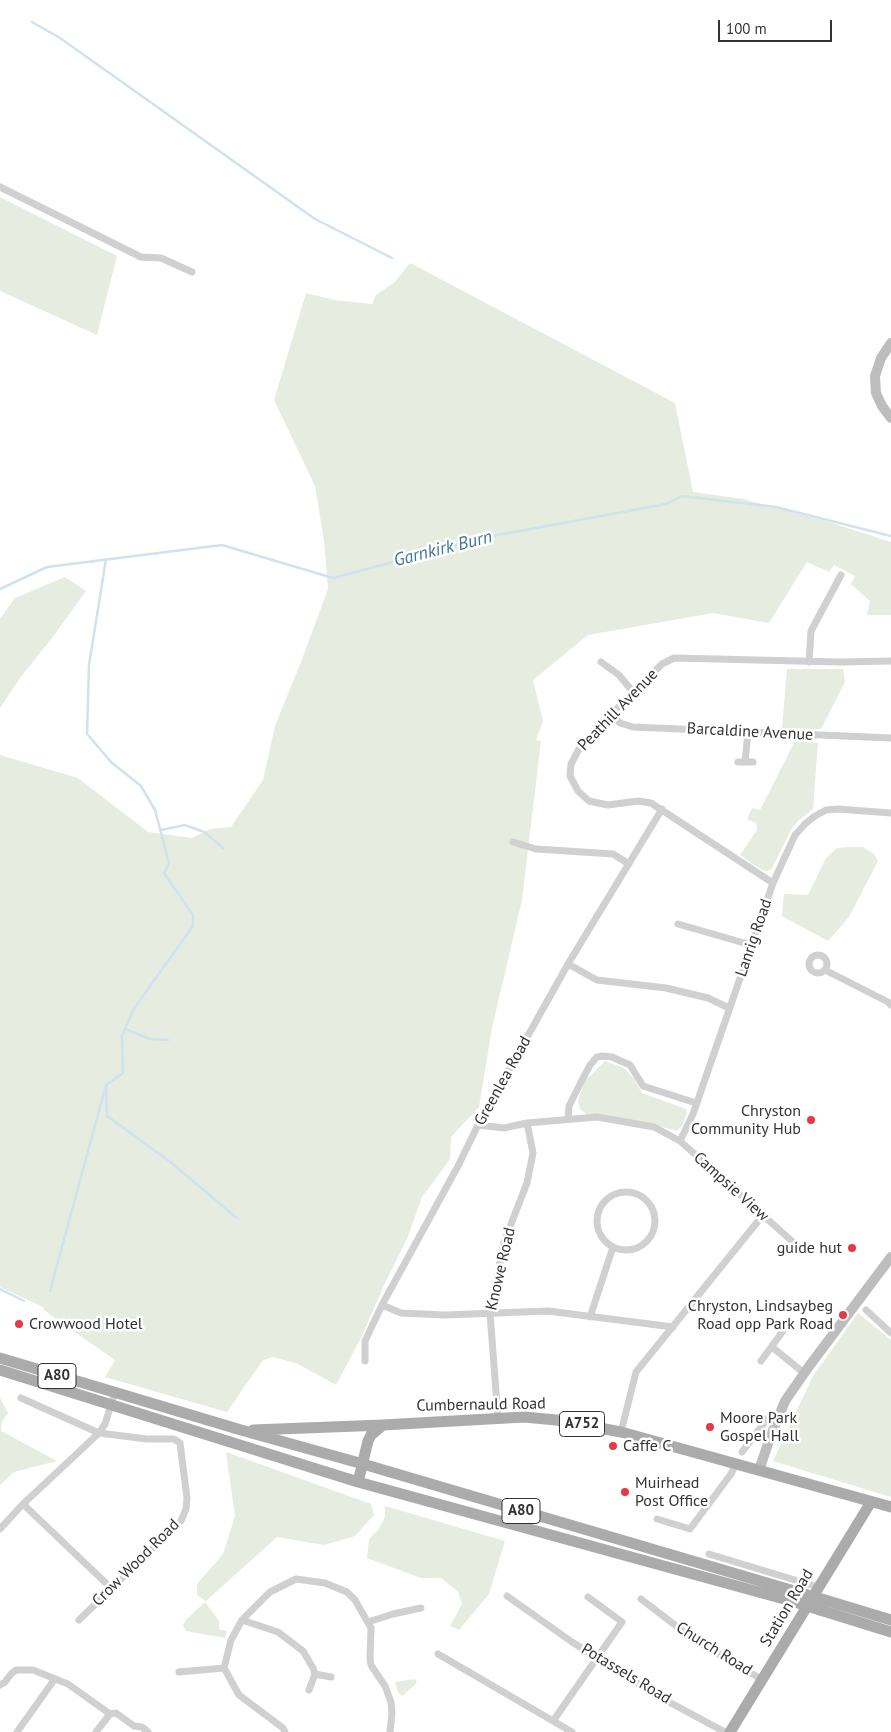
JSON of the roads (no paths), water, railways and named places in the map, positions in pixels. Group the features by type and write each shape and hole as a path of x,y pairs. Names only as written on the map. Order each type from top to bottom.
{"main road":[{"path":"891,343 882,358 875,376 876,393 882,406 891,418"},
{"path":"759,1470 785,1401 804,1372 891,1258"},
{"name":"A80","path":"0,1358 241,1430 363,1464 798,1598 891,1620"},
{"name":"A80","path":"0,1370 358,1482 798,1598"},
{"name":"Cumbernauld Road","path":"241,1430 383,1425 524,1417 556,1420 621,1432 891,1508"},
{"path":"358,1482 366,1446 371,1435 383,1425"},
{"name":"Station Road","path":"730,1732 871,1502"},
{"name":"A80","path":"822,1605 891,1632"}],"street":[{"path":"0,187 141,257 161,258 192,272"},
{"path":"809,662 811,631 841,575"},
{"name":"Peathill Avenue","path":"773,883 651,803 638,801 608,805 589,801 578,791 570,776 571,764 579,750 633,692 662,664 674,658 809,662 891,661"},
{"path":"601,662 618,675 633,692"},
{"name":"Barcaldine Avenue","path":"612,715 620,723 633,727 891,738"},
{"path":"748,732 742,762 753,762"},
{"name":"Greenlea Road","path":"365,1361 365,1341 382,1305 458,1166 478,1125 568,964 662,809"},
{"name":"Lanrig Road","path":"680,1141 696,1103 773,883 795,836 815,816 826,810 838,809 891,813"},
{"path":"513,842 536,849 613,854 629,864"},
{"path":"678,924 751,945"},
{"path":"568,964 597,980 666,988 708,998 729,1008"},
{"path":"825,970 891,1005"},
{"path":"568,1119 569,1106 590,1065 597,1057 602,1056 612,1057 630,1065 643,1086 696,1103"},
{"name":"Campsie View","path":"478,1125 504,1128 527,1123 597,1117 654,1128 680,1141 803,1251"},
{"name":"Knowe Road","path":"498,1418 490,1312 504,1242 528,1183 533,1153 527,1123"},
{"path":"626,1192 636,1194 650,1204 655,1217 655,1227 650,1238 643,1245 632,1250 622,1250 613,1247 605,1241 600,1233 598,1224 600,1209 606,1201 616,1194 626,1192"},
{"path":"621,1432 636,1372 764,1215"},
{"path":"590,1317 613,1247"},
{"path":"382,1305 401,1313 444,1315 548,1311 672,1327"},
{"path":"866,1310 891,1333"},
{"path":"761,1361 783,1331"},
{"path":"772,1347 804,1372"},
{"path":"0,1529 23,1504 99,1433 105,1424 115,1392"},
{"path":"21,1398 99,1433"},
{"path":"742,1452 750,1447 768,1419 779,1416"},
{"name":"Crow Wood Road","path":"80,1620 181,1521 186,1509 187,1498 180,1443 174,1439 147,1439 99,1433"},
{"path":"657,1519 690,1530 731,1474 736,1464"},
{"path":"23,1504 111,1588"},
{"path":"710,1554 818,1587"},
{"path":"285,1732 283,1728 239,1695 224,1668 231,1640 242,1620 270,1592 296,1579 324,1583 346,1592 355,1600 368,1622 372,1635 371,1665 385,1686 391,1702 390,1732"},
{"name":"Potassels Road","path":"507,1596 656,1694 726,1732"},
{"path":"552,1721 622,1622 588,1597"},
{"name":"Church Road","path":"642,1599 697,1642 763,1680"},
{"path":"368,1622 421,1608"},
{"path":"242,1620 278,1632 303,1651 315,1674 309,1690"},
{"path":"438,1654 572,1732"},
{"path":"179,1672 224,1668"},
{"path":"0,1685 16,1670 33,1670 68,1684 110,1714"},
{"path":"315,1674 330,1677"},
{"path":"17,1732 54,1680"},
{"path":"96,1732 110,1714 116,1713 134,1726 142,1727 148,1732"}],"waterway":[{"path":"32,22 60,38 315,219 392,258"},
{"name":"Garnkirk Burn","path":"0,589 47,567 222,545 333,578 487,537 666,504 682,496 776,507 891,536"},
{"path":"50,1291 106,1085 123,1073 122,1036 133,1010 193,926 193,915 164,873 169,863 155,810 141,786 111,762 87,734 89,665 106,559"},
{"path":"161,830 185,825 204,832 223,848"},
{"path":"125,1029 150,1039 168,1040"},
{"path":"106,1088 107,1116 169,1161 237,1218"},
{"path":"0,1289 24,1301"}],"place":[{"name":"Chryston Community Hub","path":"811,1120"},
{"name":"guide hut","path":"852,1248"},
{"name":"Chryston, Lindsaybeg Road opp Park Road","path":"843,1315"},
{"name":"Crowwood Hotel","path":"19,1324"},
{"name":"Moore Park Gospel Hall","path":"710,1427"},
{"name":"Caffe C","path":"613,1446"},
{"name":"Muirhead Post Office","path":"625,1492"}]}
